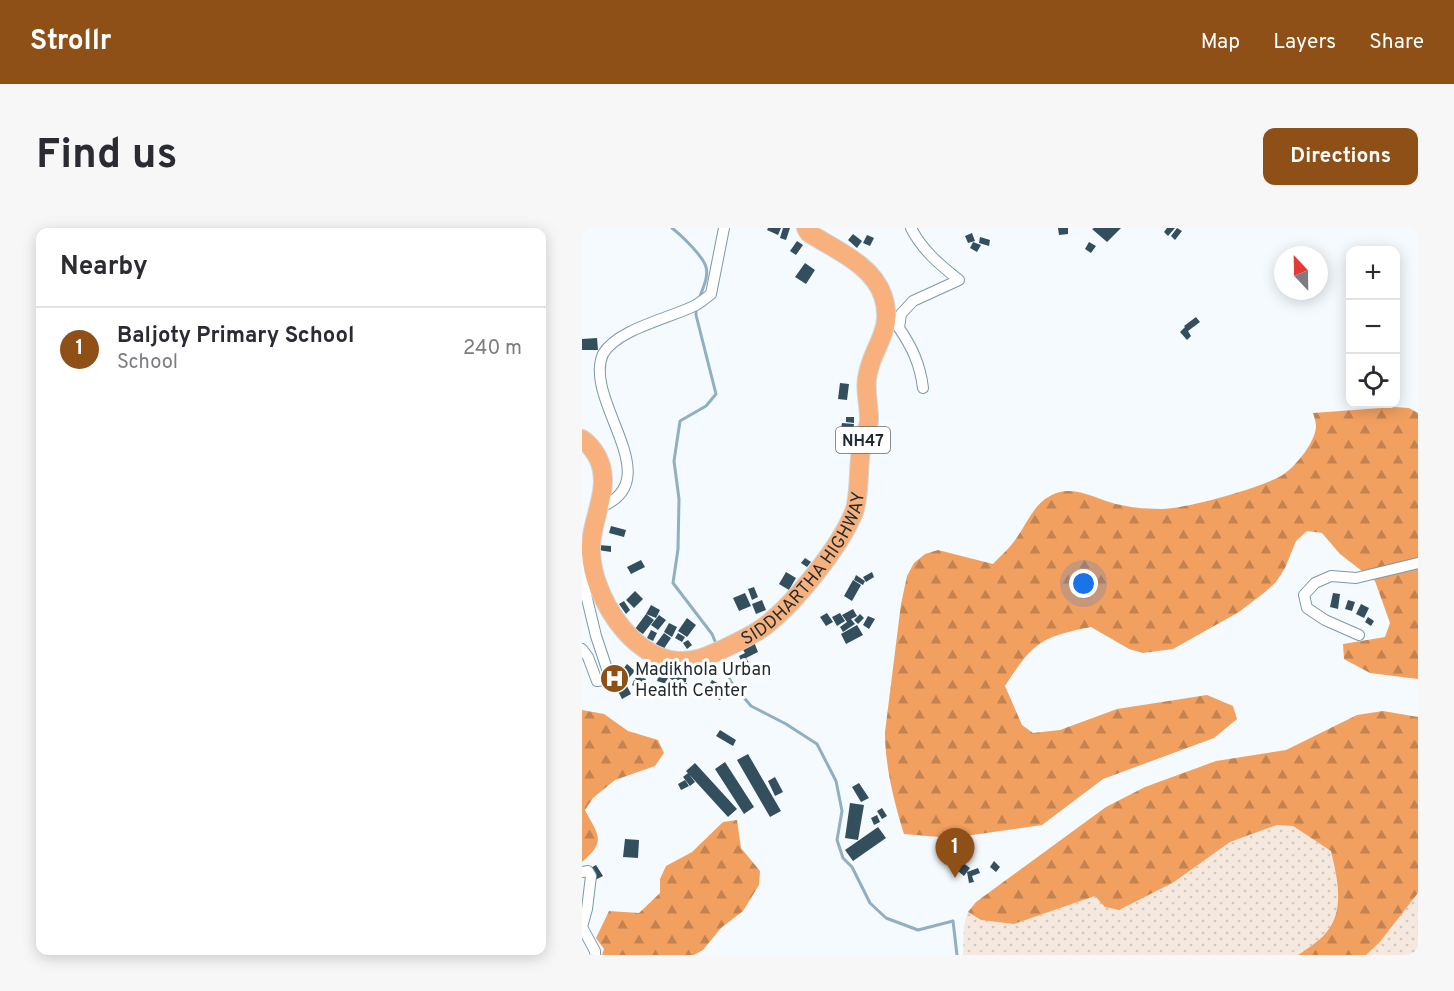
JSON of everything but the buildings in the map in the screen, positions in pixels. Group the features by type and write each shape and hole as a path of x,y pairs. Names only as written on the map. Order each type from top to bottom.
{"highway":[{"name":"SIDDHARTHA HIGHWAY","path":"582,439 596,453 603,468 604,484 590,551 594,573 608,606 621,628 636,644 668,660 699,660 764,627 785,609 824,562 855,511 861,448 869,421 867,374 884,335 887,314 883,295 871,273 809,233 806,228"}],"street":[{"path":"598,508 608,504 627,484 627,466 598,387 597,368 603,352 639,327 697,304 711,294 724,228"},
{"path":"911,228 919,243 959,280 913,301 901,314 899,328 920,368 923,388"},
{"path":"582,649 588,657 597,681 605,681 608,672 582,578 583,566 590,551"},
{"path":"1359,635 1325,620 1307,608 1304,595 1315,583 1331,576 1356,578 1418,563"},
{"path":"582,872 588,871 591,876 582,927 595,955"}],"shaded area":[{"path":"1277,825 1293,826 1331,851 1336,873 1338,905 1332,925 1319,940 1298,955 963,955 964,928 968,912 981,920 1014,924 1095,896 1174,882 1230,842"},
{"path":"1418,893 1418,955 1366,955 1379,943"}],"green space":[{"path":"1400,407 1409,408 1418,413 1418,679 1370,673 1344,659 1343,644 1385,637 1390,623 1375,581 1340,554 1322,533 1307,531 1296,541 1285,568 1276,582 1265,592 1239,612 1173,649 1143,653 1129,649 1091,627 1060,634 1039,644 1023,660 1005,686 1022,725 1033,733 1060,730 1117,709 1207,695 1233,706 1237,719 1214,738 1103,779 1042,825 951,838 904,834 891,784 885,732 901,604 907,576 914,563 925,554 938,550 993,564 1018,537 1043,500 1060,492 1075,492 1126,506 1162,509 1188,505 1260,485 1284,474 1304,453 1315,432 1316,424 1313,413"},
{"path":"582,710 604,714 628,731 658,740 664,753 655,766 615,780 593,798 585,810 598,838 595,849 582,862"},
{"path":"1383,711 1418,717 1418,893 1379,943 1366,955 1298,955 1319,940 1332,925 1338,905 1338,894 1331,851 1293,826 1277,825 1230,842 1174,882 1119,910 1105,907 1095,896 1014,924 981,920 968,912 976,902 1106,807 1145,787 1216,761 1286,750 1357,715"},
{"path":"737,820 741,848 760,871 759,885 743,911 721,928 703,950 694,955 602,955 604,949 596,938 609,911 639,913 660,893 660,879 666,866 692,852 723,822"}],"waterway":[{"path":"672,228 696,252 706,267 706,279 699,299"},
{"path":"696,308 716,394 706,406 680,421 674,461 679,499 678,549 673,583 712,634 717,646"},
{"path":"721,658 731,682 751,706 786,724 817,744 836,781 842,811 837,840 843,858 852,867 870,903 886,918 918,930 953,921 957,955"}],"place":[{"name":"Madikhola Urban Health Center","path":"614,679"},
{"name":"Baljoty Primary School","path":"955,878"}]}
